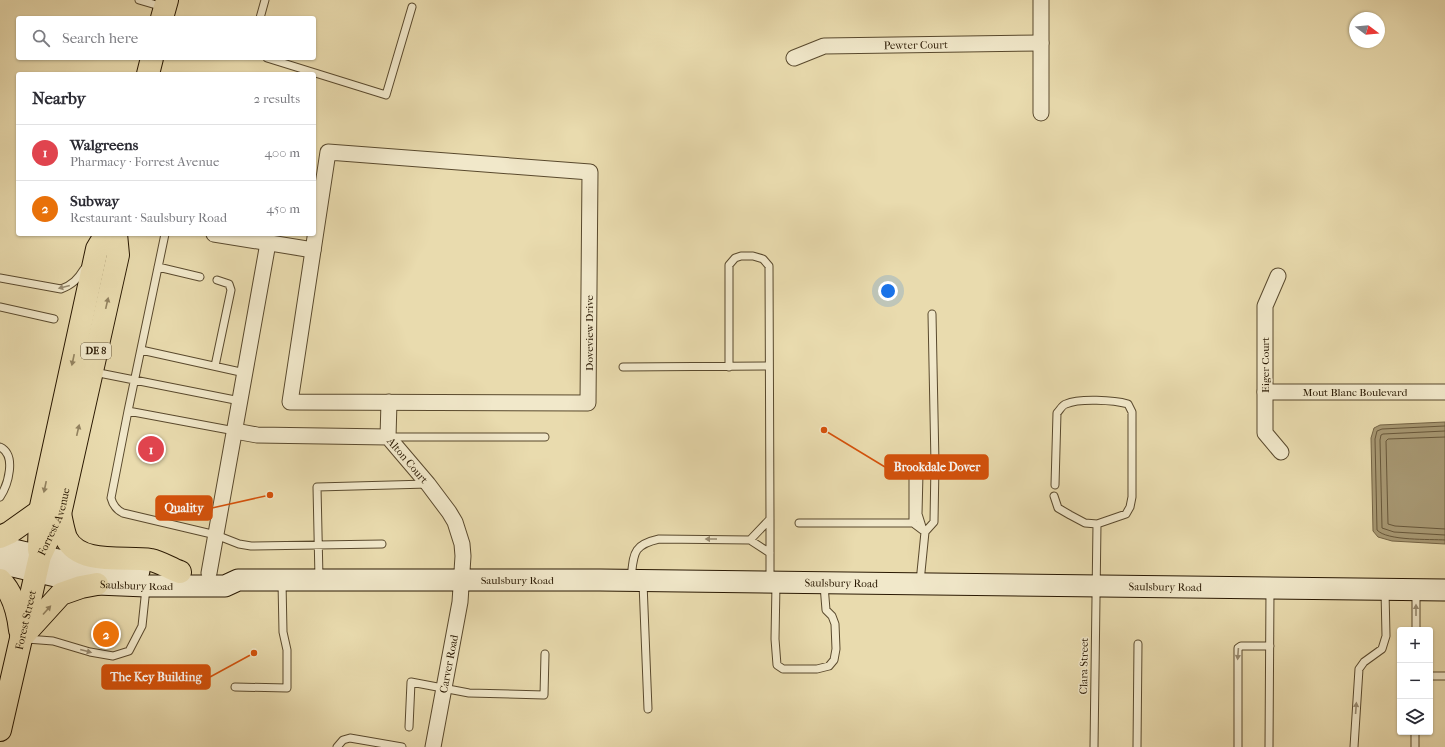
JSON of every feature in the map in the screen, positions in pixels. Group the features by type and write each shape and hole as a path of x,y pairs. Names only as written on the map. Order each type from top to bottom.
{"highway":[{"path":"148,72 152,60"},
{"name":"Forrest Avenue","path":"50,512 91,372 118,255 116,236"},
{"name":"Forrest Avenue","path":"38,563 50,512 102,241"},
{"path":"0,537 50,512 66,538 77,551 84,554 102,557 152,560 180,572"},
{"name":"Forest Street","path":"0,730 6,687 20,639 38,563"},
{"path":"0,580 6,586 14,602 19,619 20,639"},
{"path":"20,639 62,594 81,587 97,584"}],"main road":[{"path":"0,547 38,563"},
{"name":"Saulsbury Road","path":"38,563 63,562 101,569 116,570 226,573 238,580"},
{"path":"0,563 38,563"},
{"name":"Saulsbury Road","path":"38,563 97,584 146,586 225,586 238,580 462,580 1445,590"}],"street":[{"path":"1041,0 1041,114"},
{"name":"Pewter Court","path":"794,58 824,46 1041,43"},
{"name":"Doveview Drive","path":"315,236 290,402 588,403 590,172 328,152 316,230"},
{"path":"226,236 313,250"},
{"path":"209,573 268,243"},
{"name":"Eiger Court","path":"1278,276 1265,306 1265,433 1281,452"},
{"name":"Mout Blanc Boulevard","path":"1265,392 1445,392"},
{"path":"388,437 389,402"},
{"name":"Alton Court","path":"235,431 257,435 388,437 428,484 455,522 459,532 462,556 462,580"},
{"name":"Carver Road","path":"433,747 460,602 462,580"}],"lane":[{"path":"140,0 165,8"},
{"path":"261,16 265,0"},
{"path":"316,73 386,94 412,7"},
{"path":"274,60 313,72"},
{"path":"165,236 111,498 113,505 123,514 216,535 239,544 251,546 382,544"},
{"path":"0,278 61,289 78,279 102,241"},
{"path":"729,367 729,265 735,258 741,256 753,256 763,259 769,266 770,553 777,665 783,669 818,668 829,666 834,660 836,649 835,624 832,616 826,610 824,583"},
{"path":"158,267 200,276"},
{"path":"215,366 232,290 229,284 217,280"},
{"path":"0,308 54,319"},
{"path":"924,532 934,522 932,465 932,314"},
{"path":"141,350 245,373"},
{"path":"623,367 770,366"},
{"path":"91,372 240,401"},
{"path":"1054,496 1058,508 1085,523 1097,524 1126,514 1130,507 1132,497 1132,412 1128,404 1120,401 1077,401 1064,404 1057,413 1055,485"},
{"path":"128,411 235,431"},
{"path":"388,437 546,437"},
{"path":"0,447 7,452 10,458 10,464 0,497"},
{"path":"913,523 913,471 916,467 921,465 932,465"},
{"path":"920,584 924,532 918,514 919,473 923,466 932,465"},
{"path":"319,580 317,487 428,484"},
{"path":"750,540 770,519"},
{"path":"799,523 913,523 924,532"},
{"name":"Clara Street","path":"1094,747 1097,524"},
{"path":"648,710 634,552 642,545 659,539 750,540 770,553"},
{"path":"235,688 287,688 288,650 283,632 282,580"},
{"path":"20,639 53,641 90,652 113,656 129,651 142,626 146,586"},
{"path":"1269,747 1270,588"},
{"path":"1354,747 1359,669 1364,662 1382,649 1386,636 1385,589"},
{"path":"1416,590 1416,627"},
{"path":"1137,747 1138,644"},
{"path":"1238,747 1238,648 1241,646 1270,646"},
{"path":"409,728 411,682 469,694 544,695 545,654"},
{"path":"1433,676 1445,676"},
{"path":"1415,735 1415,747"},
{"path":"337,747 343,740 350,738 402,747"}],"water":[{"path":"1445,422 1445,544 1392,541 1378,537 1373,531 1371,438 1374,428 1380,425"}],"place":[{"name":"Brookdale Dover","path":"824,430"},
{"name":"Walgreens","path":"151,449"},
{"name":"Quality","path":"270,495"},
{"name":"Subway","path":"106,634"},
{"name":"The Key Building","path":"254,653"}]}
